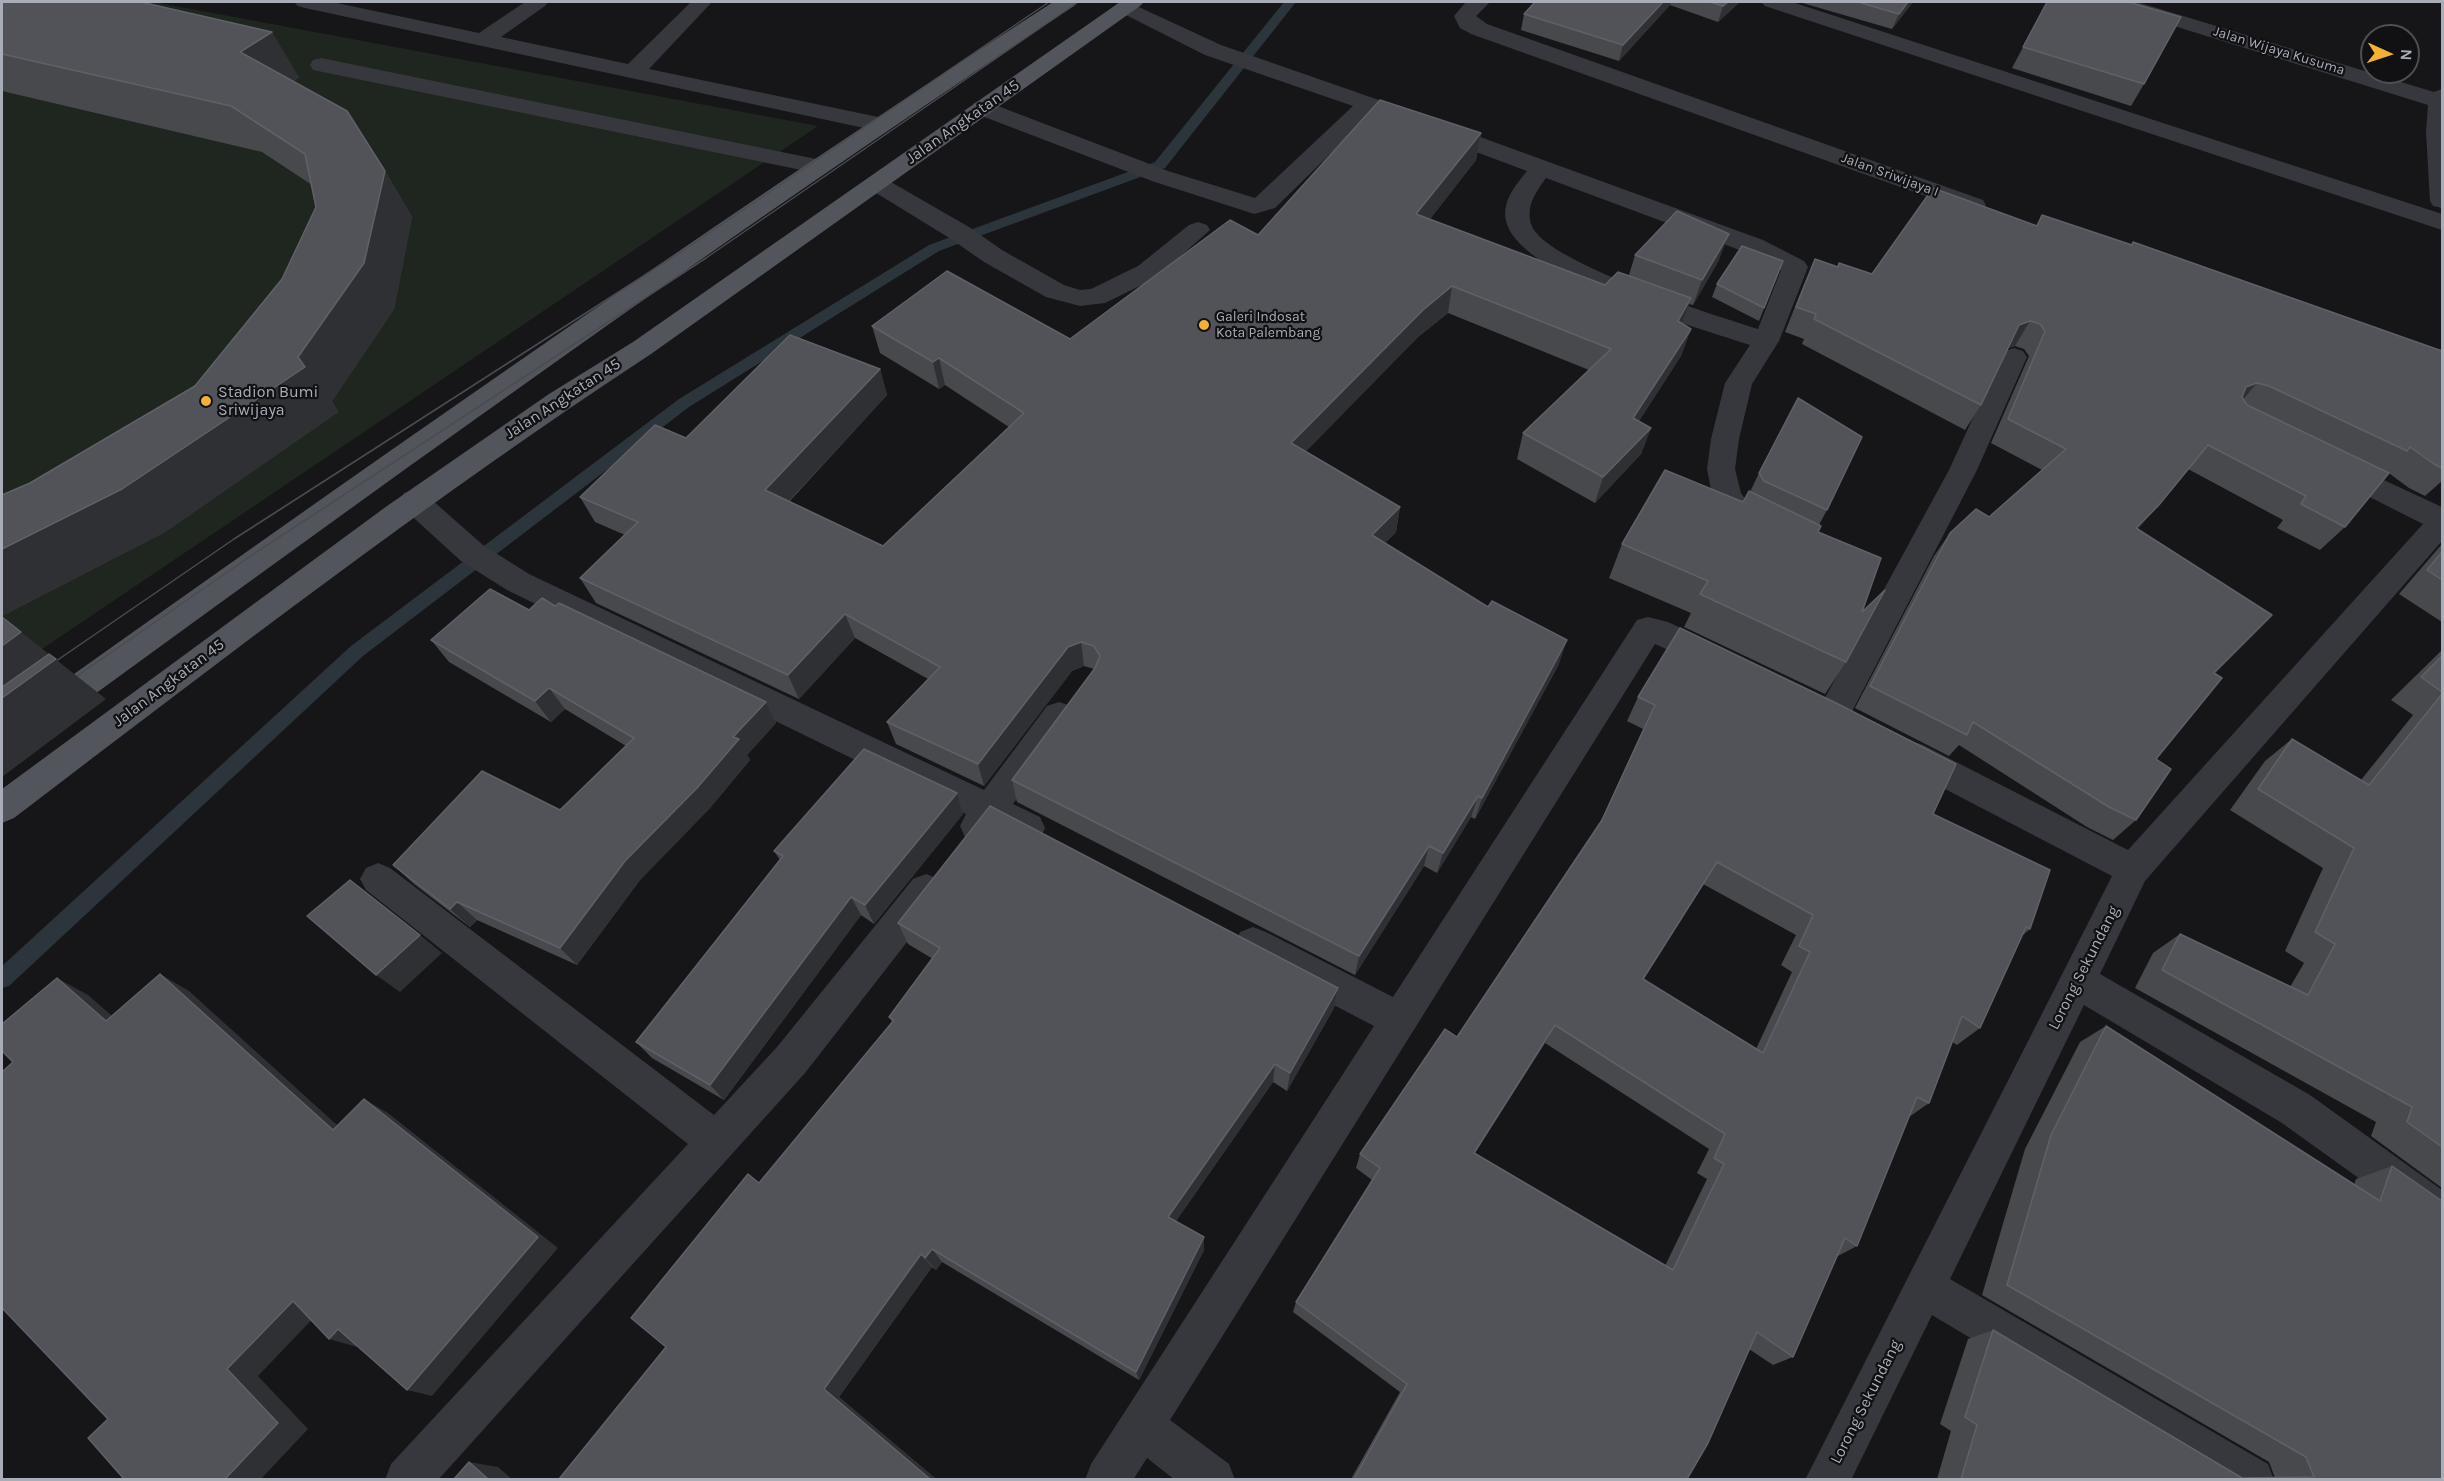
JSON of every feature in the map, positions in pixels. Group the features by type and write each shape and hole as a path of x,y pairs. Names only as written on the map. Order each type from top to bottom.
{"main road":[{"path":"2,743 354,488 816,166 1067,2"},
{"name":"Jalan Angkatan 45","path":"2,808 414,501 561,399 642,348 1129,4"},
{"path":"561,399 582,329"}],"street":[{"path":"304,2 635,70 878,124"},
{"path":"484,39 538,2"},
{"path":"635,70 702,2"},
{"name":"Jalan Sriwijaya I","path":"1480,2 1469,9 1465,16 1468,23 1479,29 1995,212"},
{"path":"1772,2 2442,222"},
{"name":"Jalan Wijaya Kusuma","path":"2117,2 2441,99"},
{"path":"1129,4 1213,50 1282,72 1754,246 1795,267 1766,341 1739,383 1725,440 1721,469 1727,495 1741,515 1780,534"},
{"path":"321,65 816,166"},
{"path":"2441,99 2442,201"},
{"path":"982,108 1160,176 1249,205 1262,204 1368,104"},
{"path":"1541,168 1520,196 1519,224 1528,240 1570,269 1692,317 1766,341"},
{"path":"876,183 960,233 993,256 1055,291 1080,298 1096,297 1147,272 1198,230"},
{"path":"1833,715 1963,470 2014,357"},
{"path":"2309,455 2442,522"},
{"path":"414,501 472,553 518,582 991,808 1054,841"},
{"name":"Lorong Sekundang","path":"1827,1479 2133,870 2442,522"},
{"path":"1107,1479 1648,629 1657,631 1740,670"},
{"path":"407,1479 791,1060 991,808 1079,690"},
{"path":"1802,700 2133,870"},
{"path":"378,879 717,1142"},
{"path":"1222,928 1400,1020"},
{"path":"2078,981 2296,1109 2442,1214"},
{"path":"1924,1287 2252,1479"},
{"path":"1141,1426 1213,1479"}],"shaded area":[{"name":"Stadion Bumi Sriwijaya","path":"2,2 154,2 818,126 2,676"}],"building":[{"path":"2,2 141,2 272,32 240,52 347,111 385,171 364,263 298,357 305,367 122,489 2,549 2,495 30,483 195,386 282,279 316,207 305,154 231,106 2,54"},
{"path":"1535,2 1663,2 1623,45 1524,14"},
{"path":"1710,2 1728,2 1723,6"},
{"path":"1858,2 1908,2 1899,14"},
{"path":"2047,2 2128,2 2181,17 2144,84 2023,47"},
{"path":"1380,100 1481,133 1416,214 1605,285 1618,272 1691,298 1678,321 1691,329 1633,418 1651,428 1603,477 1523,433 1611,349 1452,286 1423,310 1291,443 1400,507 1372,535 1488,607 1492,601 1567,640 1482,798 1478,796 1443,853 1429,846 1359,956 1012,780 1095,668 1100,656 1094,646 1081,642 1068,647 978,764 887,722 940,667 845,614 788,675 580,578 638,522 580,497 655,425 686,438 790,335 880,369 765,490 883,546 1024,413 939,358 933,362 872,326 947,271 1070,339 1230,220 1258,235"},
{"path":"1933,188 2037,226 2042,215 2132,245 2133,242 2442,351 2442,468 2410,447 2407,451 2269,386 2257,383 2246,387 2242,397 2247,405 2389,473 2345,527 2301,504 2306,496 2208,445 2158,506 2136,528 2272,615 2214,673 2222,678 2156,759 2171,769 2136,820 2109,807 1973,722 1967,735 1870,686 1950,533 1976,509 1989,517 2066,449 2008,419 2045,331 2040,324 2030,321 2019,325 1981,405 1814,319 1816,314 1796,307 1815,259 1838,267 1839,263 1872,274"},
{"path":"1677,211 1729,234 1702,280 1635,255"},
{"path":"1742,246 1783,261 1764,308 1717,284"},
{"path":"1798,398 1862,437 1827,510 1764,481 1759,473"},
{"path":"1665,470 1743,502 1749,491 1821,526 1818,532 1881,558 1862,612 1885,590 1846,662 1700,594 1708,581 1622,544"},
{"path":"2442,552 2442,580 2427,570"},
{"path":"490,589 529,610 542,598 555,606 559,603 766,702 733,737 739,739 697,788 625,861 560,948 457,902 450,909 393,865 482,771 560,810 634,738 549,688 535,701 431,640"},
{"path":"2,617 21,632 2,646"},
{"path":"1680,628 1956,764 1933,814 2050,870 2030,929 2026,927 1980,1028 1962,1016 1929,1103 1917,1097 1857,1246 1845,1238 1793,1357 1757,1332 1708,1443 1687,1479 1354,1479 1407,1384 1296,1302 1380,1168 1360,1154 1445,1029 1457,1037 1602,820 1655,705 1638,697","holes":["1717,862 1813,915 1799,946 1810,952 1763,1053 1643,979","1555,1025 1725,1134 1714,1158 1724,1164 1673,1270 1474,1153"]},
{"path":"49,654 56,659 2,698 2,687"},
{"path":"2442,656 2442,692 2421,677"},
{"path":"2442,694 2442,1147 2407,1122 2412,1107 2162,970 2180,934 2308,995 2335,944 2315,932 2354,848 2258,789 2292,739 2369,785"},
{"path":"864,749 957,793 865,905 851,897 710,1085 636,1042 783,856 774,851"},
{"path":"990,806 1338,988 1290,1073 1275,1064 1168,1217 1204,1237 1136,1372 932,1249 925,1258 921,1254 824,1389 930,1479 559,1479 666,1347 631,1318 748,1174 759,1183 894,1020 889,1017 940,948 898,923"},
{"path":"350,880 420,935 376,975 307,916"},
{"path":"160,974 333,1130 364,1099 538,1237 407,1390 338,1329 329,1339 293,1301 227,1369 278,1423 225,1479 124,1479 88,1438 108,1419 2,1308 2,1072 13,1062 2,1051 2,1024 57,978 106,1021"},
{"path":"2106,1026 2380,1201 2392,1166 2442,1201 2442,1479 1961,1479 1977,1425 1965,1417 1993,1330 2242,1478 2314,1477 2306,1457 2007,1285 2051,1135"},
{"path":"469,1462 488,1479 454,1479"}],"waterway":[{"path":"2,979 357,651 684,403 934,248 1160,165 1290,2"}],"tram line":[{"path":"43,670 234,539 684,250 1049,2"},
{"path":"64,685 255,553 706,258 1078,2"}],"place":[{"name":"Galeri Indosat Kota Palembang","path":"1204,325"},
{"name":"Stadion Bumi Sriwijaya","path":"206,401"}]}
